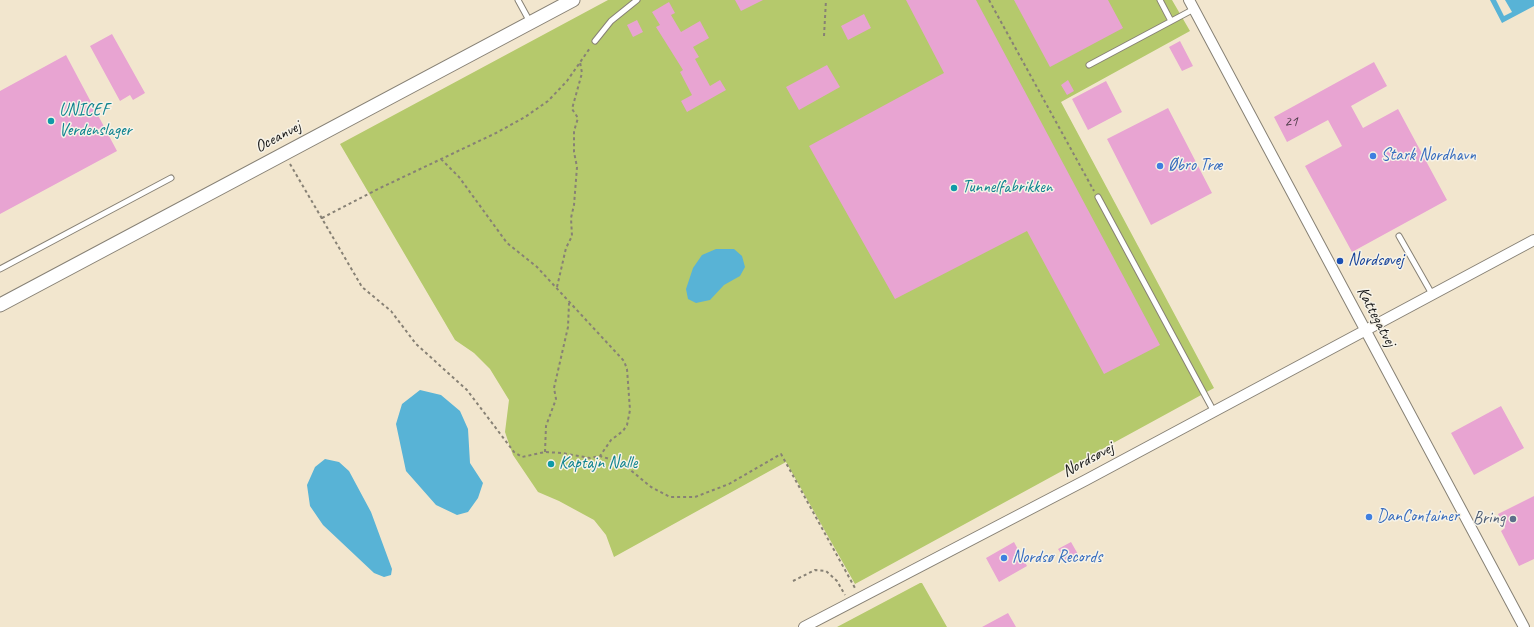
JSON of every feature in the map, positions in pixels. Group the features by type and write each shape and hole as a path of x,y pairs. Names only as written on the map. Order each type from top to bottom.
{"street":[{"name":"Oceanvej","path":"0,305 573,0"},
{"name":"Kattegatvej","path":"1192,4 1524,627"},
{"name":"Nordsøvej","path":"804,627 1079,483 1213,410 1365,331 1534,240"}],"lane":[{"path":"518,0 531,22"},
{"path":"595,41 611,21 636,0"},
{"path":"1160,0 1171,21"},
{"path":"1089,65 1171,21 1192,4"},
{"path":"0,269 171,178"},
{"path":"1098,197 1213,410"},
{"path":"1399,236 1432,294"}],"path":[{"path":"824,36 826,0"},
{"path":"988,0 1098,197"},
{"path":"322,218 525,117 548,101 566,81 595,41"},
{"path":"557,287 564,254 572,236 571,218 574,205 577,168 574,152 574,131 578,118 572,109 582,73 580,62"},
{"path":"284,154 362,287 391,311 416,344 467,390 514,452 522,457 545,452 562,452 590,458 600,456 622,463 651,487 670,497 695,497 729,484 781,454 860,598"},
{"path":"441,159 464,183 507,243 537,267 557,287 624,361 628,369 630,410 627,426 611,440 600,456"},
{"path":"545,452 546,426 556,399 554,388 568,326 569,301"},
{"path":"793,581 815,570 826,571 837,581 850,603"}],"green space":[{"path":"608,0 1172,0 1190,31 1061,102 1214,388 855,584 786,462 614,557 606,535 594,520 559,501 538,492 513,455 505,432 509,400 490,369 474,353 455,340 340,144"},
{"path":"920,583 922,583 947,627 837,627"}],"water":[{"path":"1490,0 1534,0 1534,6 1502,23"},
{"path":"716,249 734,249 742,256 745,267 740,276 724,285 710,300 696,303 688,299 686,289 693,268 702,255"},
{"path":"420,390 441,395 460,411 468,429 470,463 483,483 478,498 468,512 457,515 436,505 406,471 396,424 402,404"},
{"path":"325,459 339,462 349,471 371,512 392,569 391,575 384,577 374,573 323,525 310,506 307,485 315,467"}],"pier":[{"path":"1496,0 1505,0 1512,12 1504,16"}],"building":[{"path":"735,0 763,0 741,11"},
{"name":"Tunnelfabrikken","path":"906,0 976,0 1160,345 1104,374 1027,231 895,299 809,146 944,73"},
{"path":"1014,0 1108,0 1123,28 1050,67"},
{"path":"669,2 675,13 671,15 681,32 700,21 709,38 693,47 699,57 695,59 710,86 720,80 726,90 687,112 681,101 692,95 680,72 683,70 656,27 660,25 652,12"},
{"path":"864,14 871,28 848,40 841,26"},
{"path":"637,20 643,32 633,37 627,25"},
{"path":"112,34 145,93 133,100 130,95 120,101 90,46"},
{"path":"1180,41 1193,66 1182,71 1169,47"},
{"name":"UNICEF Verdenslager","path":"66,55 117,151 0,214 0,91"},
{"name":"Stark Nordhavn","path":"1374,62 1387,86 1351,106 1363,128 1398,109 1447,200 1352,252 1305,166 1342,146 1328,120 1287,142 1274,117"},
{"path":"827,65 840,87 799,110 786,87"},
{"path":"1068,80 1074,91 1067,95 1061,85"},
{"path":"1106,81 1122,112 1088,130 1072,99"},
{"name":"Øbro Træ","path":"1168,108 1212,193 1151,225 1107,139"},
{"path":"1501,406 1524,448 1474,475 1451,433"},
{"path":"1534,496 1534,559 1519,566 1501,531 1505,528 1498,514"},
{"path":"1014,542 1027,566 999,582 986,558"},
{"path":"1071,542 1079,556 1067,563 1058,549"},
{"path":"1008,613 1016,627 982,627"}],"place":[{"name":"UNICEF Verdenslager","path":"51,121"},
{"name":"Stark Nordhavn","path":"1373,156"},
{"name":"Øbro Træ","path":"1160,166"},
{"name":"Tunnelfabrikken","path":"954,188"},
{"name":"Nordsøvej","path":"1340,261"},
{"name":"Kaptajn Nalle","path":"551,464"},
{"name":"DanContainer","path":"1369,517"},
{"name":"Bring","path":"1513,519"},
{"name":"Nordsø Records","path":"1004,558"}]}
